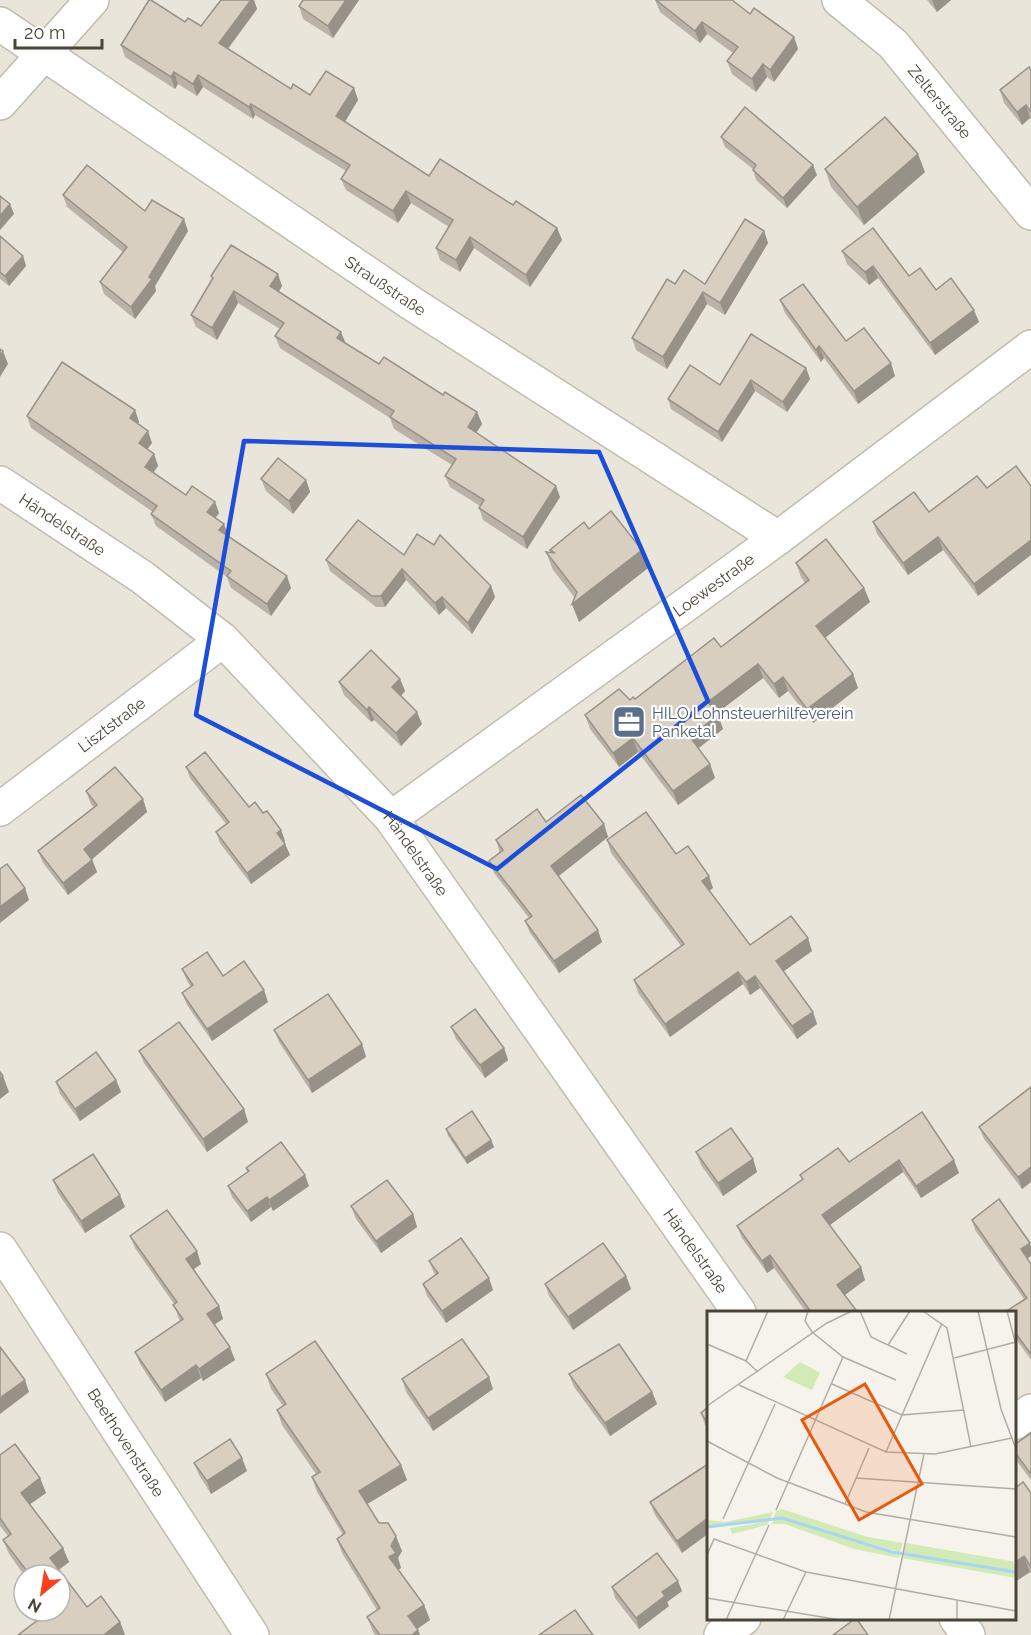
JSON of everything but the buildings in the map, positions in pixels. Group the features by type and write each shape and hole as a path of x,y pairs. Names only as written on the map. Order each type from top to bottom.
{"street":[{"path":"0,103 92,0"},
{"name":"Zelterstraße","path":"839,0 894,44 1031,213"},
{"name":"Straußstraße","path":"0,24 411,303 778,538"},
{"name":"Loewestraße","path":"391,818 778,538 1031,347"},
{"name":"Händelstraße","path":"0,483 142,577 223,640 391,818 738,1311"},
{"name":"Lisztstraße","path":"0,809 223,640"},
{"name":"Beethovenstraße","path":"0,1249 252,1635"},
{"path":"1016,1422 1031,1411"},
{"path":"721,1635 741,1620"},
{"path":"957,1620 968,1635"}],"highlighted area":[{"path":"244,441 599,452 708,701 497,869 196,715"}],"shaded area":[{"path":"0,0 1031,0 1031,1635 0,1635"}],"place":[{"name":"HILO Lohnsteuerhilfeverein Panketal","path":"629,722"}]}
